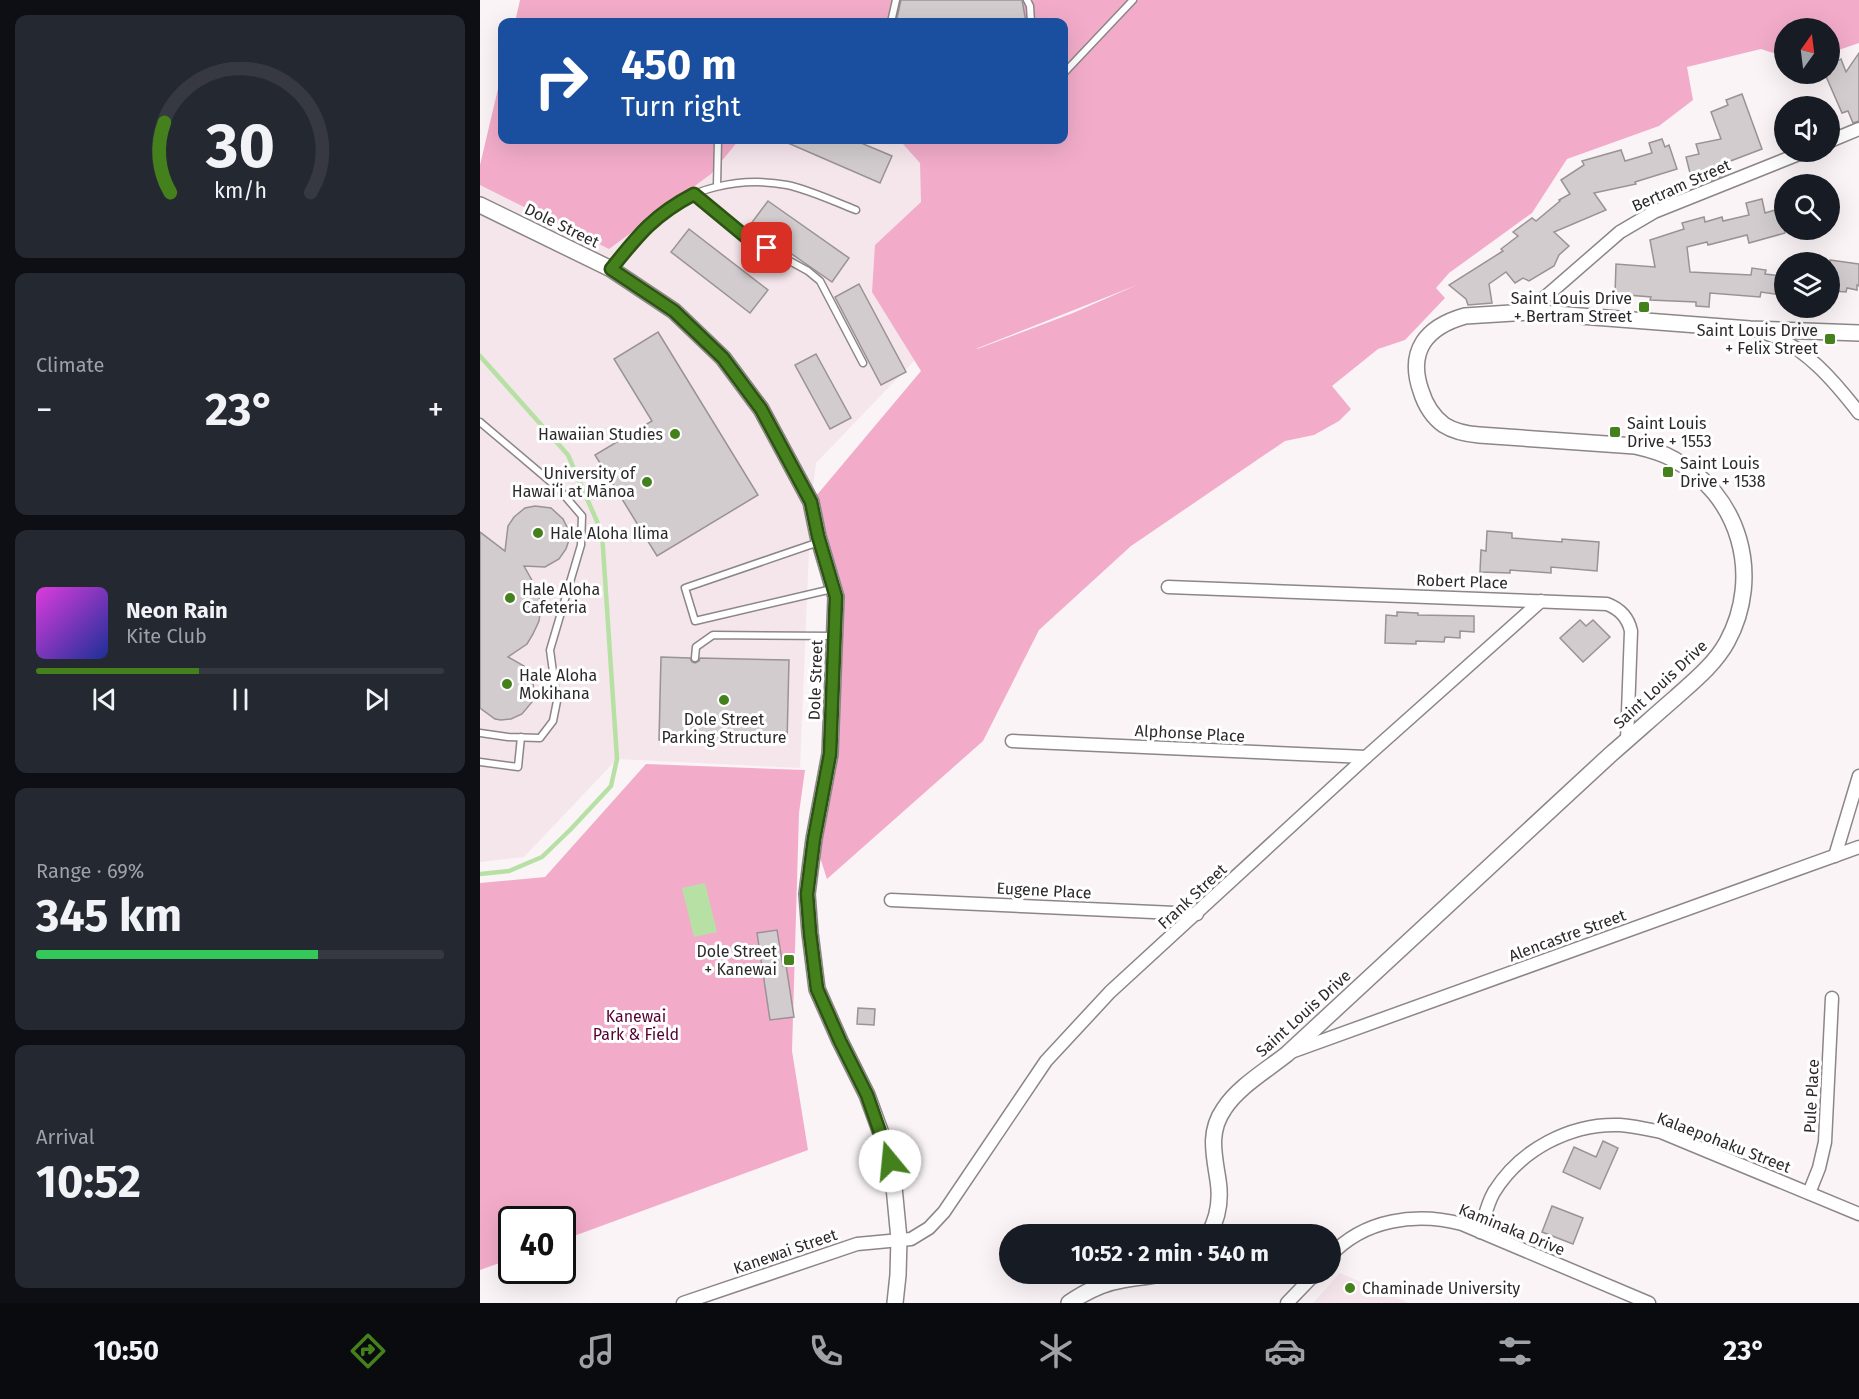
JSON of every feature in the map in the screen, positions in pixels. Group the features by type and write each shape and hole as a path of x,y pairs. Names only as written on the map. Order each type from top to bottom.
{"street":[{"path":"1840,137 1859,129"},
{"name":"Bertram Street","path":"1528,312 1620,232 1654,212 1779,162"},
{"name":"Dole Street","path":"482,206 611,269 674,311 723,358 761,409 811,502 836,597 830,754 814,839 807,894 810,933 817,989 867,1095 886,1147 893,1176 899,1239 895,1303"},
{"name":"Saint Louis Drive","path":"1213,1224 1219,1204 1219,1186 1212,1142 1220,1114 1239,1092 1287,1054 1701,674 1726,644 1741,608 1745,578 1742,549 1733,521 1718,496 1689,468 1654,450 1635,446 1461,433 1444,425 1432,413 1423,396 1416,366 1420,346 1431,334 1449,321 1465,316 1528,312 1750,328 1859,333"},
{"path":"1750,328 1779,337 1813,362 1842,390 1859,413"},
{"name":"Robert Place","path":"1168,587 1607,604 1620,610 1631,631 1627,740"},
{"name":"Frank Street","path":"899,1239 911,1239 937,1221 1046,1061 1110,992 1541,601"},
{"name":"Alphonse Place","path":"1012,741 1366,758"},
{"path":"1835,856 1859,776"},
{"name":"Alencastre Street","path":"1287,1054 1859,847"},
{"name":"Eugene Place","path":"891,900 1197,914"},
{"name":"Pule Place","path":"1809,1193 1819,1168 1825,1142 1832,998"},
{"name":"Kalaepohaku Street","path":"1480,1232 1492,1194 1520,1161 1537,1148 1556,1138 1597,1126 1619,1125 1661,1132 1859,1214"},
{"name":"Kaminaka Drive","path":"1341,1247 1366,1230 1385,1223 1404,1218 1443,1219 1462,1224 1649,1303"},
{"name":"Kanewai Street","path":"683,1303 857,1244 899,1239"},
{"path":"1069,1303 1084,1293 1106,1284"},
{"path":"1287,1303 1305,1284"}],"lane":[{"path":"892,18 896,0"},
{"path":"1027,0 1031,18"},
{"path":"1068,69 1133,0"},
{"path":"717,186 718,144"},
{"path":"611,269 637,235 673,204 717,186 741,182 788,185 856,210"},
{"path":"694,194 746,237 808,271 820,281 863,363"},
{"path":"480,422 558,488 582,516 581,545 550,650 557,701 553,721 540,738 480,733"},
{"path":"820,542 685,588 695,621 834,589"},
{"path":"695,658 696,647 713,635 835,636"},
{"path":"480,762 518,767 521,737"}],"shaded area":[{"name":"University of Hawaiʻi at Mānoa","path":"557,144 956,144 1010,261 816,463 811,502 800,768 617,759 524,857 480,862 480,185"},
{"path":"705,883 717,932 694,937 682,888"},
{"name":"Chaminade University","path":"1341,1273 1409,1303 1313,1303 1330,1284 1341,1284"}],"green space":[{"path":"520,0 1859,0 1859,43 1840,50 1840,18 1774,18 1774,53 1761,49 1687,67 1693,100 1659,126 1567,159 1532,213 1449,273 1436,288 1445,298 1405,340 1378,349 1332,386 1351,409 1339,421 1314,435 1285,441 1131,546 1039,630 983,741 827,879 814,839 830,754 836,597 811,502 921,371 872,292 875,245 921,202 920,163 903,144 1068,144 1068,18 516,18","holes":["1137,285 1073,313 978,348"]},
{"path":"498,89 498,144 736,144 711,174 609,249 480,185 480,165"},
{"name":"Kanewai Park & Field","path":"646,764 805,770 799,813 792,1051 808,1150 576,1235 576,1206 498,1206 498,1264 480,1270 480,883 545,877"}],"building":[{"path":"901,0 1022,0 1025,18 897,18"},
{"path":"1859,53 1859,121 1853,123 1848,111 1842,113 1840,96 1835,96 1829,84 1840,84 1841,59 1846,72"},
{"path":"1742,94 1762,149 1720,165 1725,175 1711,180 1710,177 1705,178 1704,174 1691,177 1686,157 1699,154 1696,144 1721,139 1711,112 1728,105 1726,100"},
{"path":"1662,139 1665,147 1669,145 1677,169 1635,182 1636,184 1594,193 1606,210 1554,232 1569,246 1559,255 1554,266 1529,281 1523,278 1515,283 1506,272 1489,284 1492,303 1468,305 1466,299 1449,285 1503,251 1501,249 1518,236 1513,232 1532,218 1536,221 1559,200 1570,194 1561,180 1584,165 1582,161 1621,150 1625,161 1652,153 1649,143"},
{"path":"790,144 864,144 892,156 880,183"},
{"path":"1762,199 1765,213 1774,210 1774,236 1749,243 1747,235 1708,245 1707,242 1687,247 1690,272 1751,275 1752,268 1766,270 1765,274 1774,275 1774,294 1761,292 1760,297 1710,293 1709,307 1696,306 1696,302 1650,300 1651,297 1615,294 1616,264 1655,267 1650,240 1684,229 1682,223 1704,217 1705,222 1722,217 1723,221 1749,215 1746,203"},
{"path":"768,201 849,258 832,282 750,225"},
{"path":"689,229 768,290 750,313 671,252"},
{"path":"1840,261 1859,264 1859,286 1857,285 1857,290 1847,288 1846,292 1840,292"},
{"path":"859,284 906,372 881,385 835,297"},
{"name":"Hawaiian Studies","path":"658,332 758,495 657,556 595,455 652,421 614,359"},
{"path":"816,354 851,418 830,429 795,365"},
{"path":"535,506 551,508 563,519 568,529 569,540 559,559 545,567 524,566 538,591 541,605 539,621 527,644 508,657 524,666 532,677 534,690 532,702 522,714 511,719 495,719 480,708 480,532 505,551 508,526 514,517 525,508"},
{"path":"1487,531 1512,533 1512,538 1599,542 1597,571 1551,567 1551,573 1510,570 1510,573 1480,572 1481,550 1486,551"},
{"path":"1397,612 1418,613 1418,615 1474,616 1474,632 1460,631 1460,638 1445,637 1444,642 1385,643 1386,615 1397,616"},
{"path":"1580,620 1586,626 1593,620 1610,637 1583,662 1560,638"},
{"name":"Dole Street Parking Structure","path":"661,657 690,658 695,663 700,658 789,660 787,743 659,740"},
{"path":"777,930 783,966 786,965 794,1017 770,1020 757,933"},
{"path":"858,1008 875,1009 874,1025 857,1024"},
{"path":"1603,1141 1618,1148 1600,1189 1563,1172 1574,1147 1596,1157"},
{"path":"1552,1206 1583,1218 1573,1244 1542,1232"}],"waterway":[{"path":"480,356 568,455 602,533 617,759 611,786 542,857 509,871 480,874"}],"place":[{"name":"Saint Louis Drive + Bertram Street","path":"1644,307"},
{"name":"Saint Louis Drive + Felix Street","path":"1830,339"},
{"name":"Saint Louis Drive + 1553","path":"1615,432"},
{"name":"Hawaiian Studies","path":"675,434"},
{"name":"Saint Louis Drive + 1538","path":"1668,472"},
{"name":"University of Hawaiʻi at Mānoa","path":"647,482"},
{"name":"Hale Aloha Ilima","path":"538,533"},
{"name":"Hale Aloha Cafeteria","path":"510,598"},
{"name":"Hale Aloha Mokihana","path":"507,684"},
{"name":"Dole Street Parking Structure","path":"724,700"},
{"name":"Dole Street + Kanewai","path":"789,960"},
{"name":"Chaminade University","path":"1350,1288"}],"route":[{"path":"767,248 746,237 694,194 673,204 654,219 637,235 611,269 674,311 723,358 761,409 811,502 818,536 836,597 830,754 814,839 807,894 810,933 817,989 867,1095 890,1161"}]}
